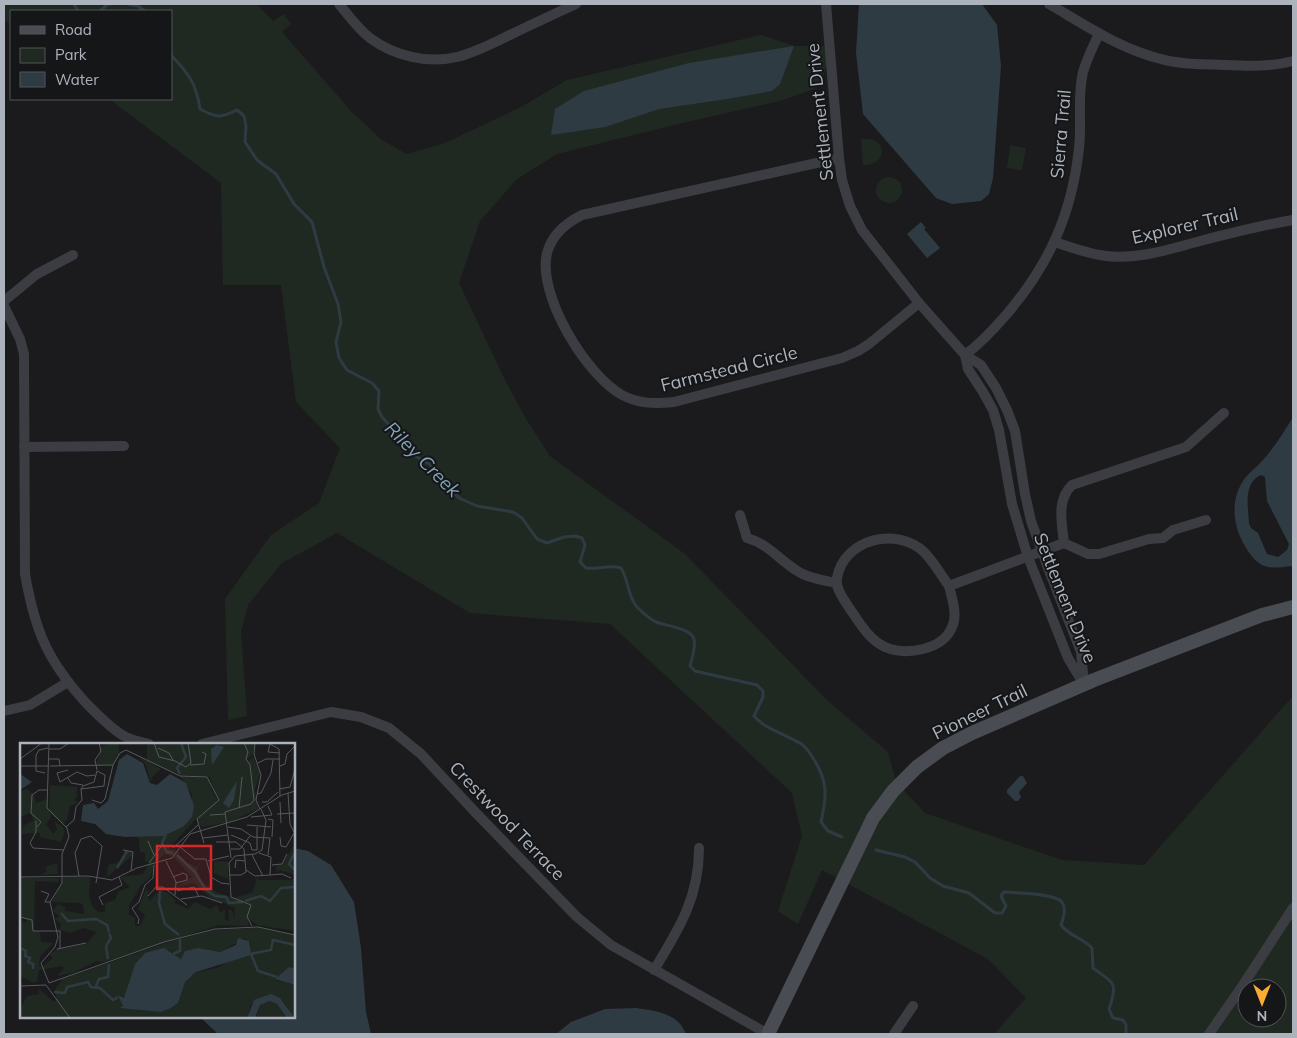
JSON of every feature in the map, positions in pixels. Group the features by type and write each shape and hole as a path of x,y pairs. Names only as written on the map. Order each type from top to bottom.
{"main road":[{"name":"Pioneer Trail","path":"768,1034 873,818 893,791 917,767 943,748 972,733 1084,684 1262,615 1293,607"}],"street":[{"path":"339,4 370,38 390,49 411,57 433,59 456,57 477,50 576,4"},
{"name":"Settlement Drive","path":"826,4 838,158 850,206 862,230 919,303 965,355 981,365 1007,410 1015,431 1025,494 1042,552 1081,652 1084,684"},
{"path":"1049,4 1099,34 1134,51 1163,60 1192,64 1251,66 1280,65 1293,61"},
{"name":"Sierra Trail","path":"965,355 980,344 1021,298 1040,271 1055,242 1074,180 1079,147 1080,93 1083,73 1099,34"},
{"name":"Farmstead Circle","path":"838,158 582,215 569,222 558,231 551,242 547,253 546,269 557,310 573,343 588,364 607,384 622,395 639,402 656,404 674,402 842,358 869,344 919,303"},
{"name":"Explorer Trail","path":"1055,242 1081,251 1107,256 1136,256 1293,220"},
{"path":"4,301 37,274 73,255"},
{"path":"4,306 20,339 24,354 25,574 29,601 42,640 57,669 96,713 124,736 146,743"},
{"name":"Settlement Drive","path":"965,355 968,369 983,392 999,430 1012,504 1028,557 1068,658 1084,684"},
{"path":"1064,543 1062,499 1072,485 1186,447 1224,413"},
{"path":"24,447 124,446"},
{"path":"740,515 747,538 758,541 800,573 836,583"},
{"path":"949,586 1064,543 1088,554 1099,554 1162,538 1173,530 1206,520"},
{"path":"890,538 903,540 924,552 949,586 955,618 952,628 936,644 922,650 908,652 885,647 867,633 844,601 836,583 839,568 852,550 863,543 876,539 890,538"},
{"path":"4,711 30,705 68,682"},
{"name":"Crestwood Terrace","path":"206,743 331,712 361,717 390,728 421,754 577,917 611,945 768,1034"},
{"path":"654,970 681,925 694,892 699,866 699,848"},
{"path":"1209,1034 1293,908"},
{"path":"894,1034 913,1006"}],"green space":[{"path":"4,4 257,4 273,21 284,14 291,24 282,32 351,111 382,140 407,154 445,143 519,108 567,80 761,35 794,46 824,46 828,61 822,80 814,89 780,101 557,154 517,179 480,221 459,283 505,380 526,419 550,456 685,554 829,702 888,752 896,782 925,813 1062,860 1144,865 1293,696 1293,1034 994,1034 1026,998 988,959 822,870 798,924 778,911 802,836 792,793 610,624 470,613 337,533 282,563 248,605 241,632 247,716 228,720 225,599 271,535 319,503 340,448 296,402 281,285 223,285 221,183 110,100 172,100 172,10 10,10 10,24 4,19"},
{"path":"861,139 870,139 880,145 881,154 875,162 863,165"},
{"path":"1010,145 1026,148 1022,170 1007,168"},
{"path":"889,177 898,181 902,190 898,199 889,203 880,199 876,190 880,181"}],"water":[{"path":"859,4 982,4 997,25 1001,66 993,178 989,194 981,201 952,204 936,198 863,114 856,53"},
{"path":"794,46 780,84 772,91 659,109 605,127 551,135 555,109 584,91 689,63"},
{"path":"921,222 926,228 924,229 940,248 927,258 907,234"},
{"path":"1293,417 1293,566 1277,568 1260,564 1250,554 1238,530 1235,505 1236,497 1243,481 1271,451","holes":["1261,475 1265,477 1267,501 1289,544 1287,550 1278,557 1267,554 1258,533 1251,528 1249,523 1248,496 1251,483"]},
{"path":"1020,776 1023,776 1027,783 1019,792 1021,797 1018,801 1015,801 1007,793 1007,790"},
{"path":"295,848 308,851 331,865 354,902 361,948 366,1012 371,1034 218,1034 201,1018 295,1018"},
{"path":"636,1008 672,1017 686,1034 556,1034 571,1022 605,1009"}],"waterway":[{"name":"Riley Creek","path":"74,4 77,10"},
{"name":"Riley Creek","path":"101,10 108,4 112,4"},
{"name":"Riley Creek","path":"128,4 138,6 144,10"},
{"name":"Riley Creek","path":"172,56 191,79 200,109 218,116 237,110 244,116 246,126 245,142 257,160 276,174 294,204 312,222 324,267 338,304 341,322 336,342 339,358 347,370 372,383 379,391 378,409 382,417 417,457 431,465 450,491 461,499 477,506 513,512 522,518 537,539 547,543 564,537 575,536 582,538 585,545 580,562 586,568 621,568 631,598 639,609 656,622 683,630 692,635 694,639 694,652 690,666 695,671 757,685 763,691 763,697 754,716 767,727 800,743 809,752 818,766 824,782 825,796 821,822 828,831 842,837"},
{"name":"Riley Creek","path":"876,850 905,857 915,862 930,878 943,886 969,893 995,913 1002,913 1006,906 1001,896 1004,892 1043,895 1058,899 1062,902 1064,911 1061,925 1092,948 1093,968 1106,977 1113,985 1114,989 1109,1009 1113,1018 1123,1020 1126,1025 1126,1034"}]}
